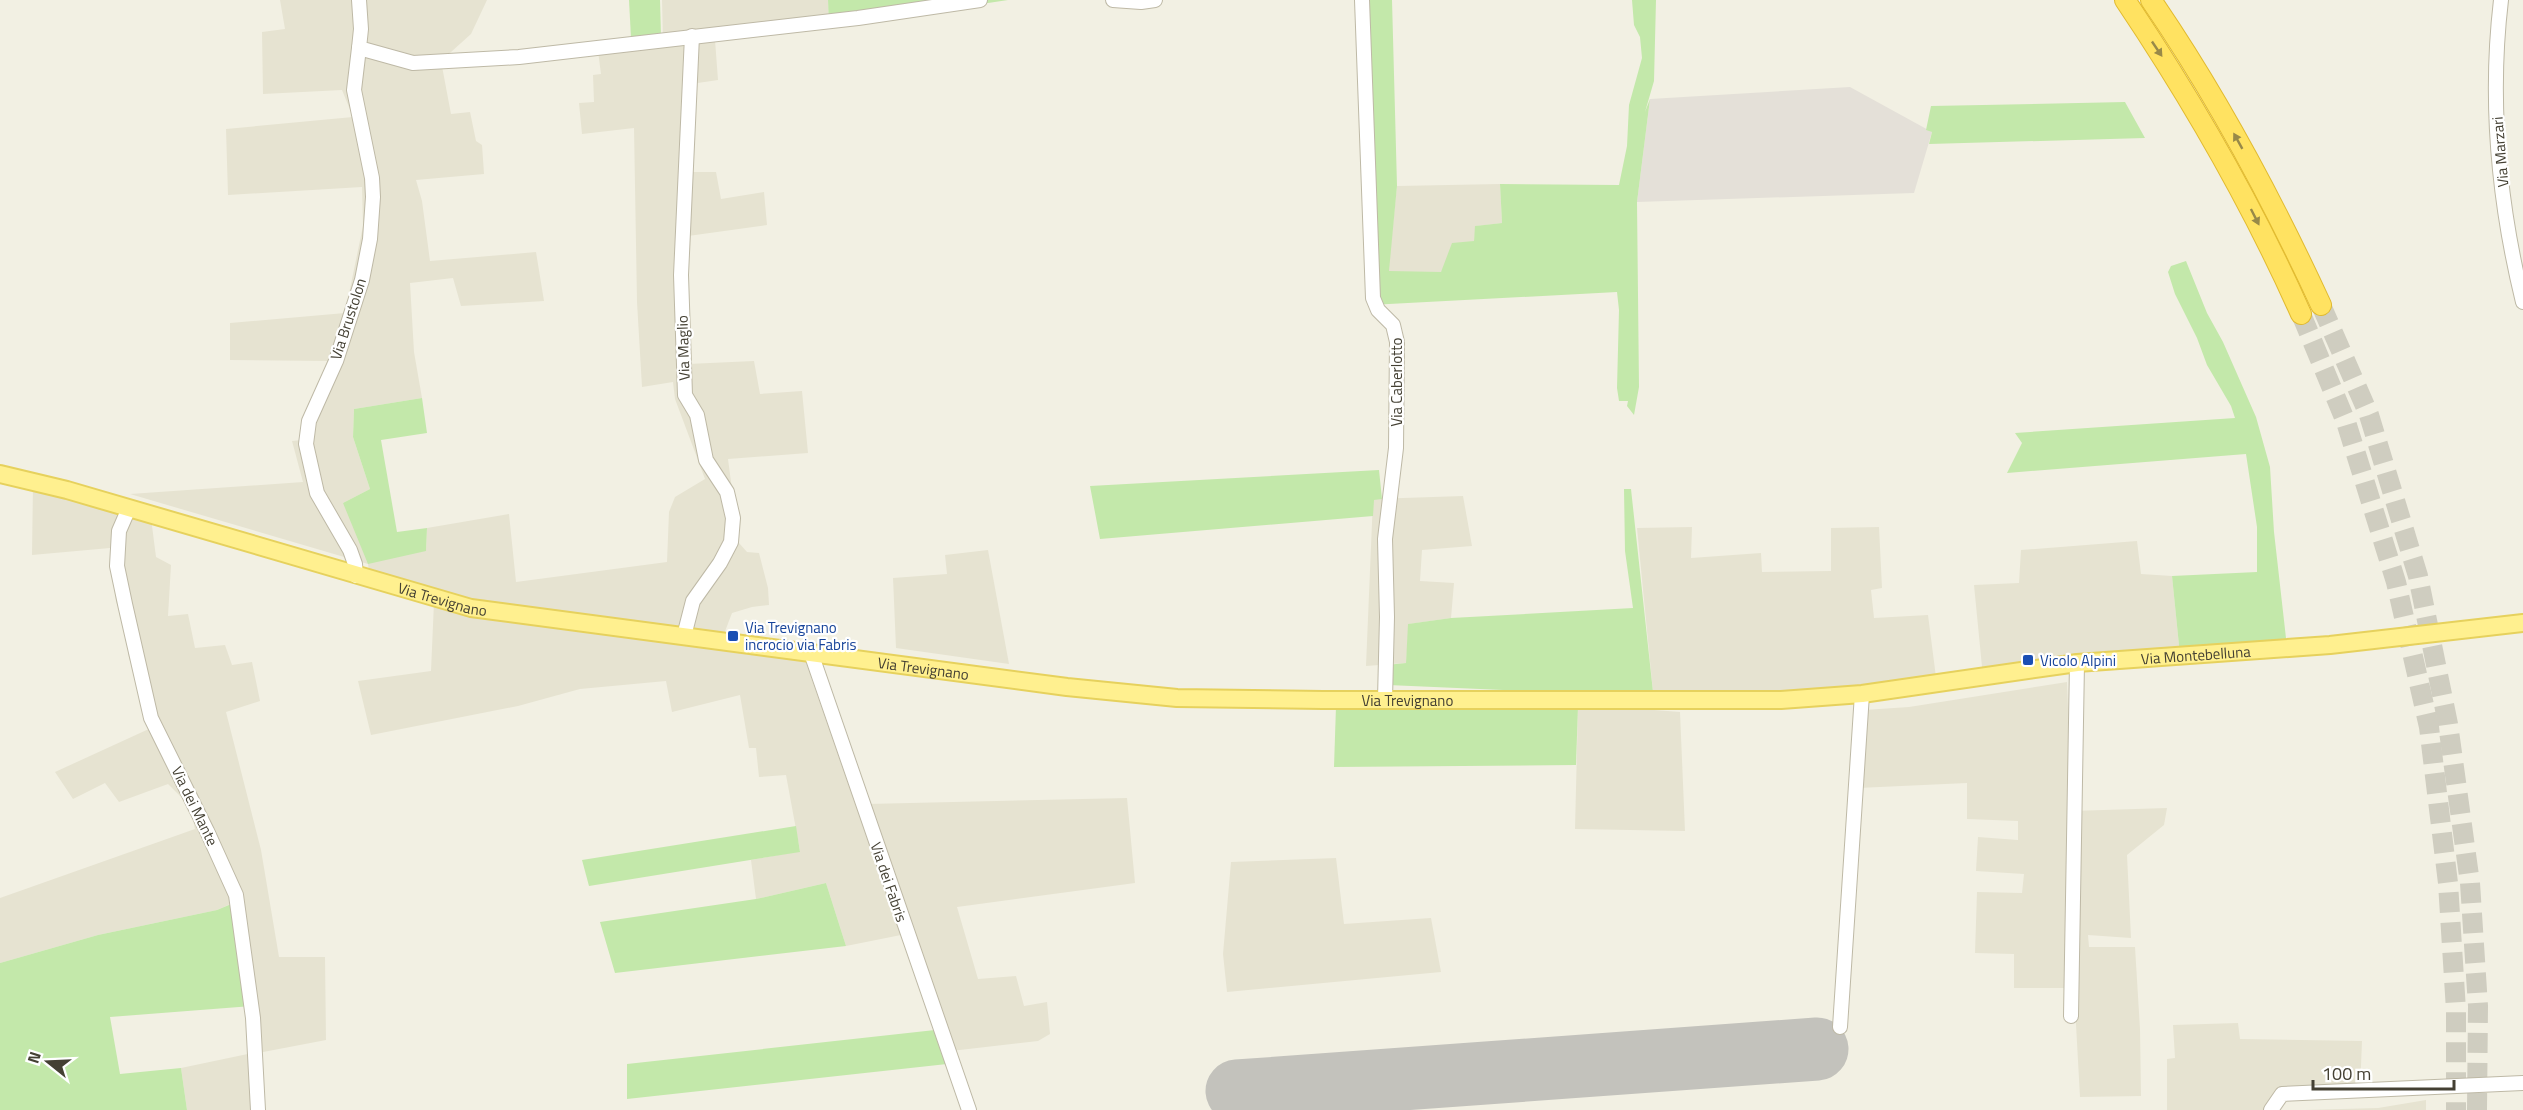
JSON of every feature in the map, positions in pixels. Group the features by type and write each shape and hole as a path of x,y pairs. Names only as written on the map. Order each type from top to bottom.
{"highway":[{"path":"2125,0 2186,93 2234,177 2301,314"},
{"path":"2151,0 2193,64 2253,167 2321,305"}],"main road":[{"name":"Via Trevignano","path":"0,474 129,508 436,600 489,612 1125,694 1246,699 1654,699"},
{"name":"Via Montebelluna","path":"1654,699 1780,700 1862,694 2077,663 2330,645 2523,622"}],"street":[{"path":"359,0 361,30 359,48 413,63 519,57 858,18 980,0"},
{"path":"1113,0 1141,2 1155,0"},
{"name":"Via Caberlotto","path":"1362,0 1373,298 1378,310 1393,325 1397,342 1396,448 1385,539 1387,616 1385,699"},
{"name":"Via Marzari","path":"2501,0 2494,93 2505,218 2523,302"},
{"name":"Via Maglio","path":"684,636 693,601 720,563 731,542 733,518 727,492 706,460 697,416 685,395 681,275 692,36"},
{"name":"Via Brustolon","path":"356,576 350,550 316,493 306,444 309,421 336,360 362,280 369,239 373,197 372,178 354,90 359,48"},
{"name":"Via dei Mante","path":"129,508 119,531 117,566 124,604 151,718 236,895 253,1018 258,1110"},
{"name":"Via dei Fabris","path":"811,653 969,1110"},
{"path":"2071,1016 2077,663"},
{"path":"1840,1028 1862,694"},
{"path":"2271,1110 2282,1094 2523,1083"}],"shaded area":[{"path":"280,0 487,0 471,34 441,61 451,114 470,112 476,141 482,145 484,174 416,180 422,201 430,261 536,252 544,301 461,306 453,278 410,283 414,352 422,398 354,409 353,437 370,489 343,503 426,551 427,528 509,514 516,582 667,562 669,512 675,497 705,479 675,399 673,382 642,387 637,302 634,128 582,134 579,103 594,102 593,75 601,74 598,51 663,41 662,0 828,0 829,27 715,40 718,80 691,84 689,172 716,172 721,199 764,192 767,225 688,236 688,364 754,361 760,394 802,391 808,453 728,459 739,543 747,552 759,553 768,588 769,605 732,613 724,634 498,607 369,571 368,564 130,494 303,482 292,441 302,440 329,361 230,360 230,323 345,313 363,226 362,187 228,195 226,129 353,117 342,90 263,94 262,32 285,29"},
{"path":"1850,87 1932,132 1914,193 1637,202 1650,99"},
{"path":"1500,184 1502,223 1476,226 1474,241 1441,272 1388,272 1397,186"},
{"path":"33,484 151,518 156,557 171,565 168,616 188,614 195,648 225,645 232,665 252,662 260,701 226,712 261,850 279,957 325,957 326,1040 258,1053 263,1110 187,1110 181,1068 257,1052 235,902 217,910 98,935 0,963 0,898 195,829 190,806 168,784 119,802 105,783 73,799 55,772 151,728 128,654 128,628 116,602 110,548 32,555"},
{"path":"1463,496 1472,546 1422,550 1420,581 1454,583 1451,618 1409,624 1406,663 1366,666 1373,499"},
{"path":"1692,527 1691,558 1761,553 1762,572 1831,571 1831,528 1879,527 1882,588 1871,590 1874,618 1928,615 1937,685 1866,695 1653,692 1637,528"},
{"path":"2137,541 2141,574 2172,576 2180,655 1983,677 1974,585 2019,583 2021,550"},
{"path":"988,550 1009,664 896,648 893,578 947,574 945,555"},
{"path":"434,602 809,654 811,677 901,935 846,946 826,883 756,899 751,860 800,851 786,775 759,777 756,748 749,748 740,695 672,712 666,681 580,689 518,706 371,735 358,681 431,671"},
{"path":"2067,682 2072,811 2167,808 2164,825 2127,855 2131,938 2088,935 2089,947 2135,947 2141,1096 2080,1097 2074,988 2014,988 2014,954 1975,953 1977,892 2022,893 2024,874 1976,871 1978,837 2018,840 2018,821 1967,819 1967,783 1858,788 1864,710 1909,707"},
{"path":"1578,707 1616,707 1680,712 1685,831 1575,829"},
{"path":"1127,798 1135,883 957,907 978,979 1016,976 1024,1006 1047,1002 1050,1034 1038,1041 951,1051 867,804"},
{"path":"1336,858 1344,924 1431,918 1441,972 1227,992 1223,954 1231,862"},
{"path":"2238,1023 2240,1039 2362,1041 2360,1091 2288,1094 2270,1110 2167,1110 2167,1059 2175,1058 2173,1025"},
{"path":"2426,1100 2426,1110 2305,1110 2378,1108"}],"green space":[{"path":"629,0 660,0 661,36 631,38"},
{"path":"828,0 1008,0 829,27"},
{"path":"1360,0 1392,0 1397,186 1389,271 1441,272 1452,243 1474,241 1475,226 1502,223 1500,184 1619,185 1627,146 1629,105 1642,58 1640,37 1634,25 1632,0 1656,0 1654,81 1645,112 1650,99 1637,202 1639,387 1634,415 1627,406 1628,401 1619,401 1617,388 1619,310 1617,292 1370,305"},
{"path":"2125,102 2145,138 1929,144 1932,132 1926,130 1931,106"},
{"path":"2186,261 2207,313 2223,342 2256,417 2270,467 2274,532 2287,647 2180,655 2172,576 2257,572 2257,527 2246,454 2007,473 2022,443 2015,433 2235,418 2231,406 2207,365 2197,338 2175,294 2168,272 2171,266"},
{"path":"422,398 427,433 381,440 397,532 427,528 426,551 368,564 343,503 370,489 353,437 354,409"},
{"path":"1379,470 1382,499 1374,500 1373,516 1100,539 1090,486"},
{"path":"1624,489 1631,489 1653,692 1527,691 1388,685 1386,665 1406,663 1408,624 1451,618 1633,608 1625,551"},
{"path":"1336,706 1578,707 1576,765 1334,767"},
{"path":"796,826 800,852 589,886 582,860"},
{"path":"826,883 846,946 615,973 600,922 756,899"},
{"path":"236,902 252,1006 110,1017 120,1074 181,1068 187,1110 0,1110 0,963 98,935 217,910"},
{"path":"935,1030 947,1064 627,1099 627,1064"}],"runway":[{"path":"1237,1091 1817,1049"}],"tunnel":[{"path":"2321,305 2369,415 2418,576 2448,724 2470,883 2478,1006 2477,1110"},
{"path":"2301,314 2346,422 2396,582 2429,727 2448,883 2456,1010 2456,1110"}],"place":[{"name":"Via Trevignano incrocio via Fabris","path":"733,636"},
{"name":"Vicolo Alpini","path":"2028,660"}]}
